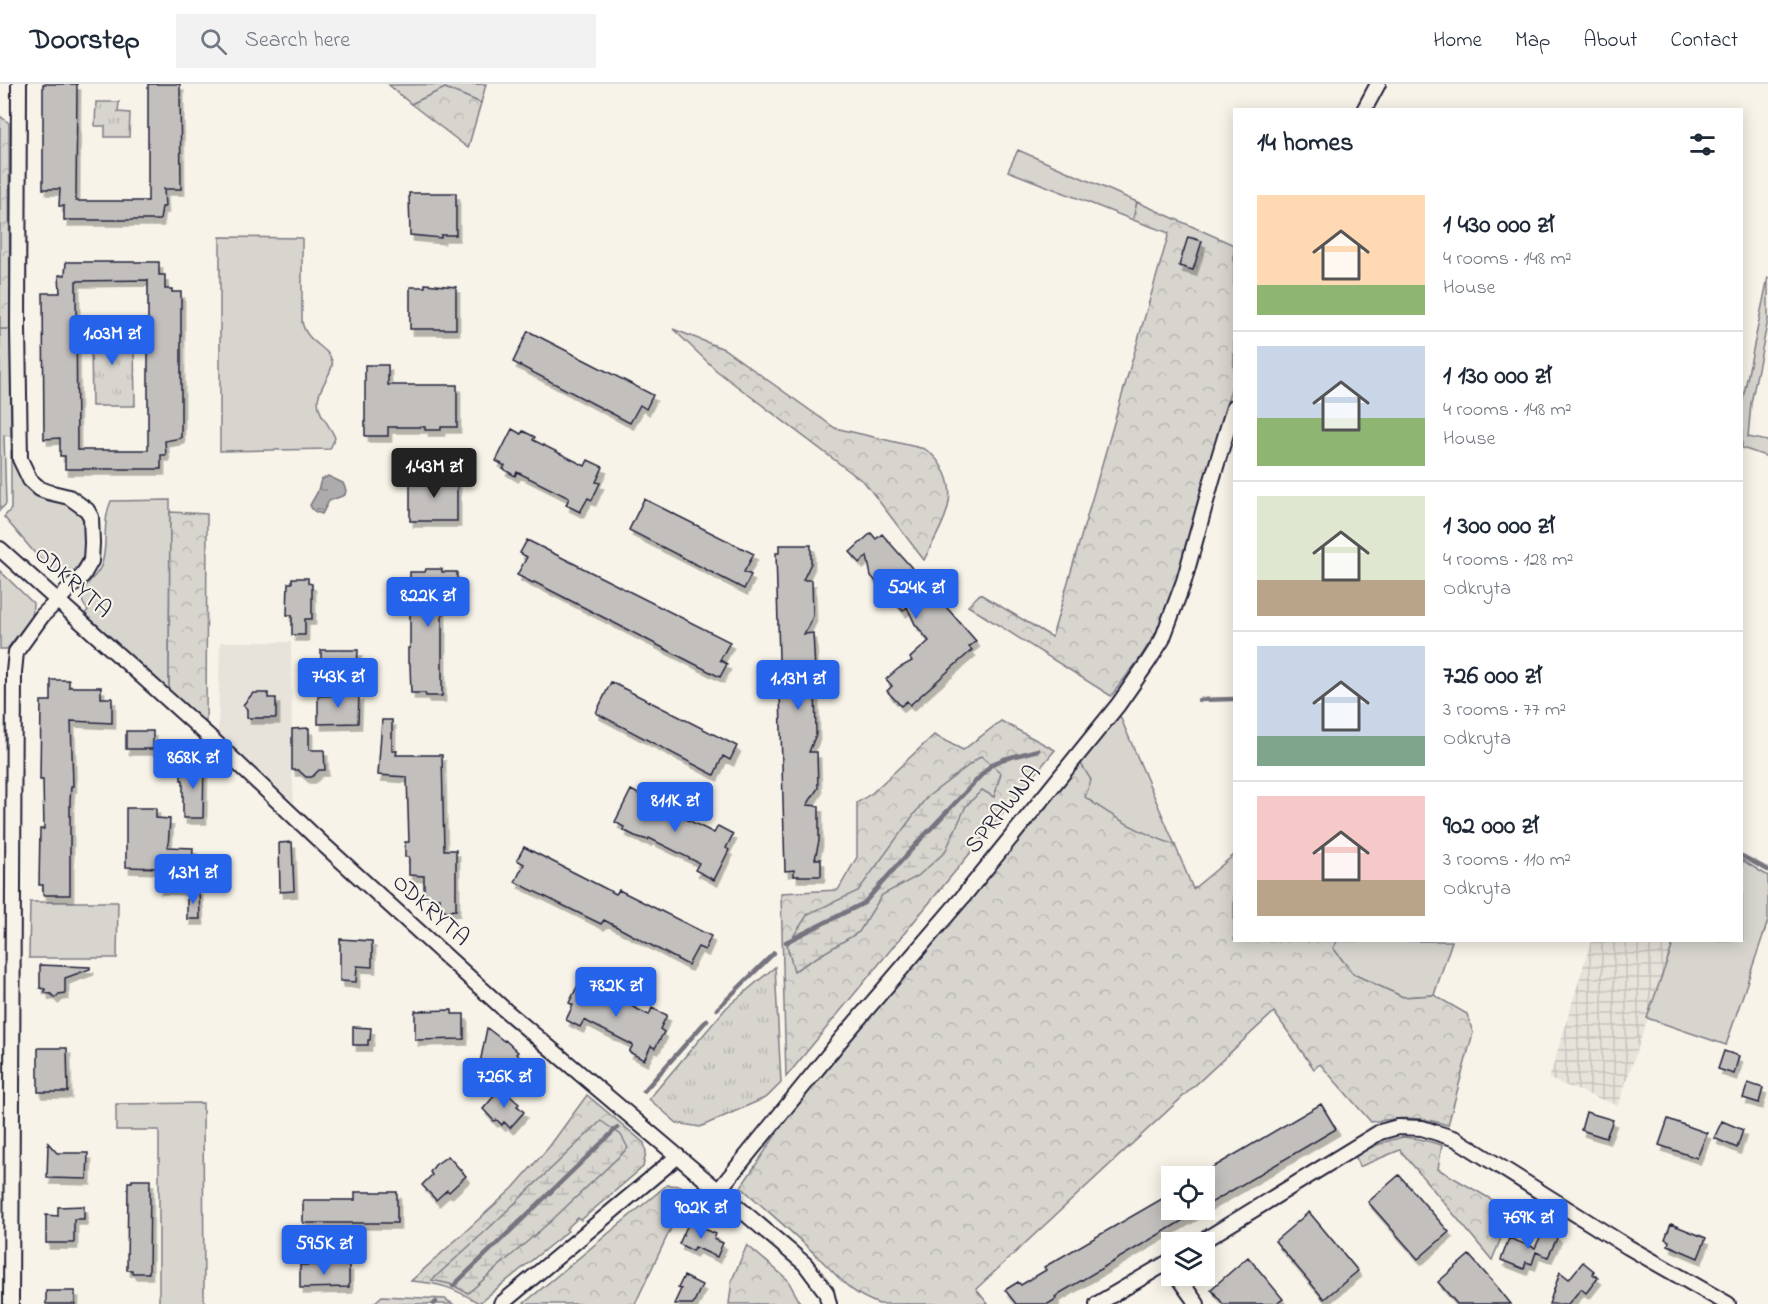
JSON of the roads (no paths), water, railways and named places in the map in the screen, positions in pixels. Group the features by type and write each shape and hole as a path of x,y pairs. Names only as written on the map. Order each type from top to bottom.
{"street":[{"path":"11,1304 14,672 16,652 42,616 77,582 91,561 92,527 91,517 87,510 69,497 40,489 30,480 20,459 19,84"},
{"path":"1365,108 1378,84"},
{"name":"SPRAWNA","path":"718,1191 962,898 1118,705 1148,662 1162,640 1184,581 1233,410"},
{"name":"ODKRYTA","path":"0,549 213,740 505,1010 805,1264 826,1292 829,1304"},
{"path":"1215,1233 1380,1132 1398,1127 1422,1128 1456,1139 1628,1247 1728,1304"},
{"path":"501,1304 678,1156"},
{"path":"1097,1304 1161,1269"},
{"path":"1184,1286 1197,1304"}],"water":[{"path":"328,476 343,483 346,490 345,495 329,501 322,514 314,511 310,505 321,480"}],"waterway":[{"path":"1199,700 1233,699"},
{"path":"786,942 864,903 992,764 1038,750"},
{"path":"1743,857 1768,870"},
{"path":"717,1009 774,953"},
{"path":"644,1091 707,1020"},
{"path":"453,1286 617,1128"}]}
